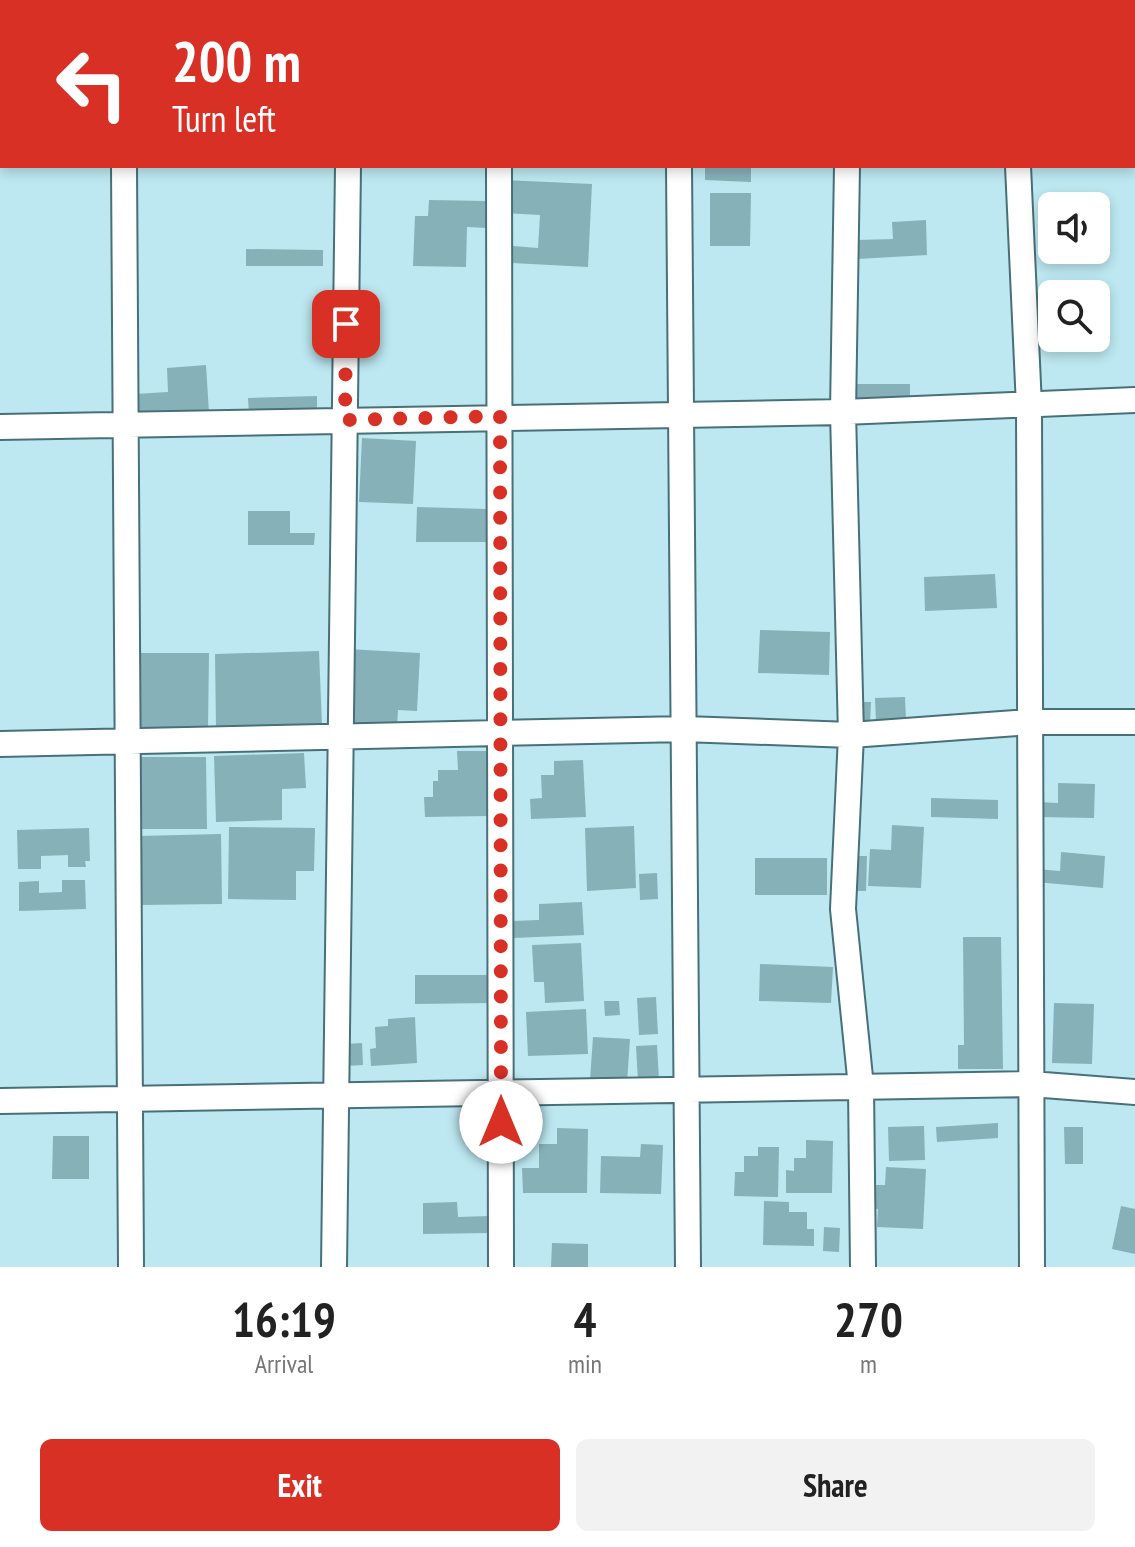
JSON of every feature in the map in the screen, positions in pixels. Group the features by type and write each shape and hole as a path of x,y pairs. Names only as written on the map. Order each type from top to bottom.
{"street":[{"path":"124,168 131,1267"},
{"path":"334,1267 348,168"},
{"path":"499,168 501,1267"},
{"path":"679,168 688,1267"},
{"path":"847,168 843,412 851,735 843,909 861,1087 863,1267"},
{"path":"1018,168 1029,406 1032,1267"},
{"path":"0,427 843,412 1135,400"},
{"path":"0,744 684,729 851,735 1030,722 1135,722"},
{"path":"0,1101 1031,1084 1135,1092"}],"building":[{"path":"705,168 751,168 751,182 705,180"},
{"path":"505,180 592,184 588,267 512,263 513,246 538,248 540,215 504,213"},
{"path":"710,193 751,193 750,246 710,246"},
{"path":"429,200 486,201 486,228 467,227 466,267 413,266 415,216 428,216"},
{"path":"926,220 927,255 858,259 857,240 893,239 892,222"},
{"path":"246,249 323,250 323,266 246,266"},
{"path":"206,365 209,413 137,418 135,394 168,392 167,368"},
{"path":"850,384 910,384 910,402 851,402"},
{"path":"317,396 317,413 249,415 248,398"},
{"path":"362,438 416,441 413,504 359,502"},
{"path":"417,507 487,509 487,542 416,542"},
{"path":"248,511 290,511 290,533 315,533 314,545 248,545"},
{"path":"995,574 997,608 925,611 924,577"},
{"path":"760,630 830,632 829,675 758,673"},
{"path":"347,649 420,653 417,711 398,710 397,727 343,724"},
{"path":"319,651 322,725 216,728 215,654"},
{"path":"141,653 209,653 208,728 139,727"},
{"path":"905,697 906,721 876,722 875,698"},
{"path":"854,702 871,702 870,725 853,725"},
{"path":"457,751 487,751 488,816 425,817 424,797 433,797 433,781 438,781 438,770 458,770"},
{"path":"304,753 306,788 282,789 282,820 216,822 214,756"},
{"path":"141,757 206,757 207,829 141,829"},
{"path":"583,760 586,817 531,819 530,799 542,798 541,775 554,775 554,761"},
{"path":"1058,783 1095,784 1094,818 1037,817 1037,802 1058,803"},
{"path":"931,798 998,800 998,819 931,817"},
{"path":"892,825 924,827 921,888 868,886 870,849 891,850"},
{"path":"634,826 636,888 587,891 585,828"},
{"path":"229,827 315,828 314,871 296,871 296,900 228,899"},
{"path":"89,828 90,861 85,861 86,867 68,867 68,855 41,856 41,869 18,869 17,830"},
{"path":"221,834 222,904 140,905 139,836"},
{"path":"1061,852 1105,856 1103,888 1035,882 1036,869 1060,871"},
{"path":"853,856 867,856 866,891 852,891"},
{"path":"755,858 827,858 827,895 755,895"},
{"path":"657,873 658,899 640,900 639,874"},
{"path":"62,880 85,880 86,909 19,911 19,882 39,881 39,893 62,892"},
{"path":"582,902 584,935 513,938 512,921 539,920 539,904"},
{"path":"963,937 1001,937 1003,1069 958,1069 958,1045 964,1045"},
{"path":"581,943 584,1001 545,1003 544,982 534,982 532,945"},
{"path":"760,964 833,967 831,1003 759,1001"},
{"path":"415,975 491,975 491,1003 415,1004"},
{"path":"656,997 658,1034 639,1035 637,998"},
{"path":"604,1001 619,1001 620,1015 605,1016"},
{"path":"1054,1003 1094,1004 1092,1064 1052,1063"},
{"path":"586,1009 588,1054 528,1056 526,1012"},
{"path":"415,1017 417,1063 371,1066 370,1049 376,1048 375,1027 388,1026 388,1019"},
{"path":"593,1037 630,1039 627,1083 590,1080"},
{"path":"362,1043 363,1065 346,1066 345,1044"},
{"path":"657,1045 659,1080 638,1081 636,1046"},
{"path":"998,1123 998,1138 937,1142 936,1127"},
{"path":"924,1126 925,1160 889,1161 888,1127"},
{"path":"1064,1127 1083,1127 1083,1164 1065,1164"},
{"path":"557,1128 588,1129 587,1193 523,1193 522,1168 539,1168 539,1144 557,1144"},
{"path":"53,1136 89,1136 89,1179 52,1179"},
{"path":"806,1140 833,1141 832,1193 786,1193 786,1170 794,1171 794,1158 806,1158"},
{"path":"641,1144 663,1145 661,1194 600,1193 601,1156 640,1157"},
{"path":"758,1147 779,1147 778,1197 734,1196 735,1172 744,1172 744,1156 758,1156"},
{"path":"886,1167 926,1169 923,1229 877,1227 878,1209 871,1208 872,1185 885,1185"},
{"path":"764,1201 789,1202 789,1212 807,1212 807,1229 814,1229 814,1246 763,1245"},
{"path":"457,1202 458,1217 489,1216 489,1233 423,1234 423,1203"},
{"path":"1121,1206 1135,1209 1135,1254 1112,1249"},
{"path":"824,1227 840,1228 839,1252 823,1251"},
{"path":"552,1243 588,1244 588,1267 551,1267"}],"route":[{"path":"346,324 345,420 500,416 501,1122"}]}
